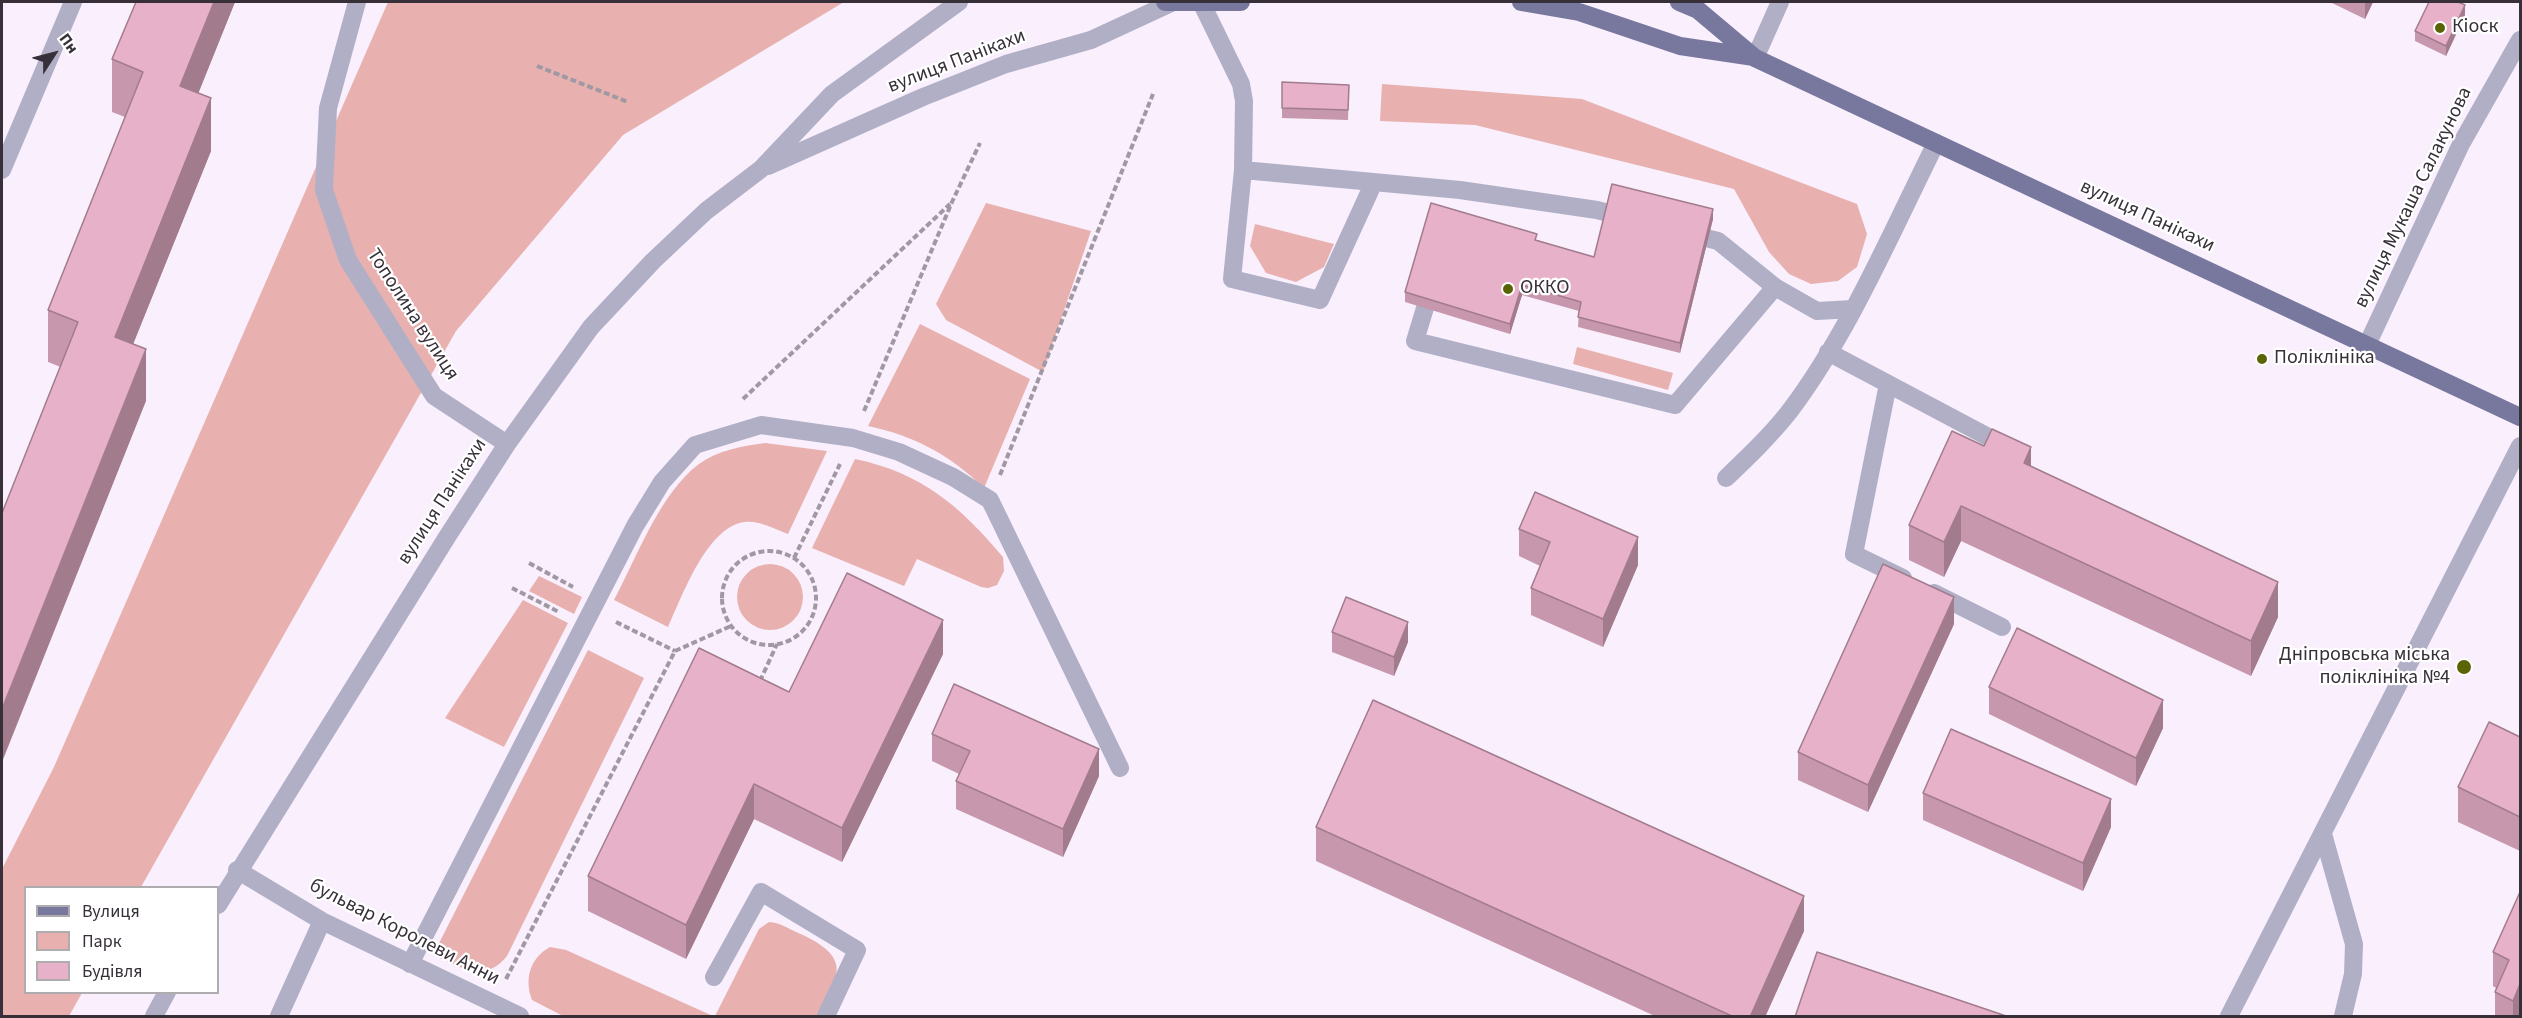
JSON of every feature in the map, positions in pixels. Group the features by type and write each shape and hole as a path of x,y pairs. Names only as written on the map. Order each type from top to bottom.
{"main road":[{"path":"1168,2 1241,2"},
{"name":"вулиця Панікахи","path":"1521,2 1579,12 1680,46 1755,58"},
{"name":"вулиця Панікахи","path":"1679,2 1698,10 1755,58 2520,417"}],"street":[{"path":"2,170 73,2"},
{"name":"Тополина вулиця","path":"357,2 328,108 324,190 344,250 348,260 434,396 507,444"},
{"name":"вулиця Панікахи","path":"219,903 237,870 507,444 591,327 653,261 706,211 761,169 832,94 959,2"},
{"name":"вулиця Панікахи","path":"761,169 923,97 1006,64 1091,40 1168,2"},
{"path":"1202,2 1241,84 1244,101 1243,170 1232,279 1320,300 1374,182"},
{"path":"1755,58 1780,2"},
{"name":"вулиця Мукаша Салакунова","path":"2367,345 2461,144 2520,40"},
{"path":"1726,478 1789,411 1828,352 1853,309 1936,143"},
{"path":"1243,170 1460,190 1597,210 1641,221"},
{"path":"1455,209 1460,190"},
{"path":"1674,230 1718,241 1775,287 1817,311 1853,309"},
{"path":"1425,308 1415,340 1675,405 1775,287"},
{"path":"1828,352 2024,456"},
{"path":"1888,384 1854,554 2002,627"},
{"path":"410,964 590,611 662,482 695,445 761,425 853,438 899,452 953,477 990,500 1120,768"},
{"path":"2229,1017 2520,446"},
{"path":"2323,834 2354,944 2353,974 2343,1017"},
{"name":"бульвар Королеви Анни","path":"237,870 322,921 520,1017"},
{"path":"714,977 761,892 857,950 826,1017"},
{"path":"279,1017 322,921"},
{"path":"154,1017 166,994"}],"path":[{"path":"537,66 628,102"},
{"path":"990,500 1153,94"},
{"path":"794,558 853,438 952,202 980,143"},
{"path":"738,404 952,202"},
{"path":"766,551 781,552 794,558 806,568 814,583 817,599 813,614 805,628 793,639 777,644 752,641 731,626 724,612 723,591 730,572 740,561 753,554 766,551"},
{"path":"529,563 590,611"},
{"path":"512,588 590,611 675,651"},
{"path":"493,1004 675,651 731,626"},
{"path":"758,686 777,644"}],"green space":[{"path":"388,2 844,2 623,135 456,331 142,886 24,886 24,994 81,994 69,1016 2,1016 2,869 54,767"},
{"path":"1382,84 1582,99 1857,204 1867,234 1857,267 1838,281 1811,284 1789,274 1769,252 1734,189 1475,125 1380,121"},
{"path":"986,203 1091,231 1043,372 946,320 936,304"},
{"path":"1255,224 1334,244 1324,267 1296,282 1266,273 1250,246"},
{"path":"920,324 1030,379 984,488 958,466 931,448 901,435 868,426"},
{"path":"1577,347 1673,373 1668,390 1573,364"},
{"path":"765,443 827,451 788,534 755,522 744,522 730,527 707,550 697,566 668,627 614,600 650,527 672,491 685,476 714,455 739,447"},
{"path":"855,459 900,473 938,494 955,507 1003,557 1004,571 997,585 988,588 981,587 917,559 904,586 812,548"},
{"path":"764,564 776,564 788,569 798,579 803,597 801,610 788,625 776,630 764,630 752,625 742,615 737,603 737,591 742,579 752,569"},
{"path":"539,576 582,597 574,614 529,591"},
{"path":"523,600 568,623 504,747 445,718"},
{"path":"588,650 644,678 507,956 490,969 472,971 433,955"},
{"path":"769,922 782,925 819,944 835,961 837,970 835,980 818,1016 715,1016 759,929"},
{"path":"550,947 566,950 713,1016 563,1016 532,1000 530,992 529,977 533,963"}],"building":[{"path":"136,2 214,2 180,86 211,98 115,337 146,349 2,709 2,513 78,322 48,310 143,72 112,59"},
{"name":"Кіоск","path":"2429,2 2458,2 2465,5 2446,46 2415,31"},
{"path":"1282,82 1349,85 1348,110 1282,108"},
{"path":"1612,184 1713,209 1680,343 1578,317 1581,302 1522,285 1510,324 1405,292 1431,203 1537,234 1535,240 1594,257"},
{"path":"1992,429 2031,447 2024,463 2278,582 2251,641 1961,506 1944,542 1909,525 1952,431 1984,446"},
{"path":"1535,492 1638,537 1603,619 1531,588 1550,542 1519,529"},
{"path":"1883,564 1954,597 1868,785 1798,752"},
{"path":"847,573 943,620 842,828 754,784 686,925 588,876 699,648 789,692"},
{"path":"1346,597 1408,622 1394,657 1332,632"},
{"path":"2017,628 2163,700 2136,758 1989,687"},
{"path":"954,684 1099,749 1063,829 956,781 970,751 932,734"},
{"path":"1373,700 1804,896 1750,1017 1734,1017 1316,827"},
{"path":"2489,722 2520,737 2520,817 2458,787"},
{"path":"1951,729 2111,799 2083,863 1923,793"},
{"path":"2520,892 2520,984 2513,1001 2495,992 2509,960 2493,952"},
{"path":"1817,952 2009,1017 1795,1017"}],"place":[{"name":"Кіоск","path":"2440,28"},
{"name":"ОККО","path":"1508,289"},
{"name":"Поліклініка","path":"2262,359"},
{"name":"Дніпровська міська поліклініка №4","path":"2464,667"}]}
